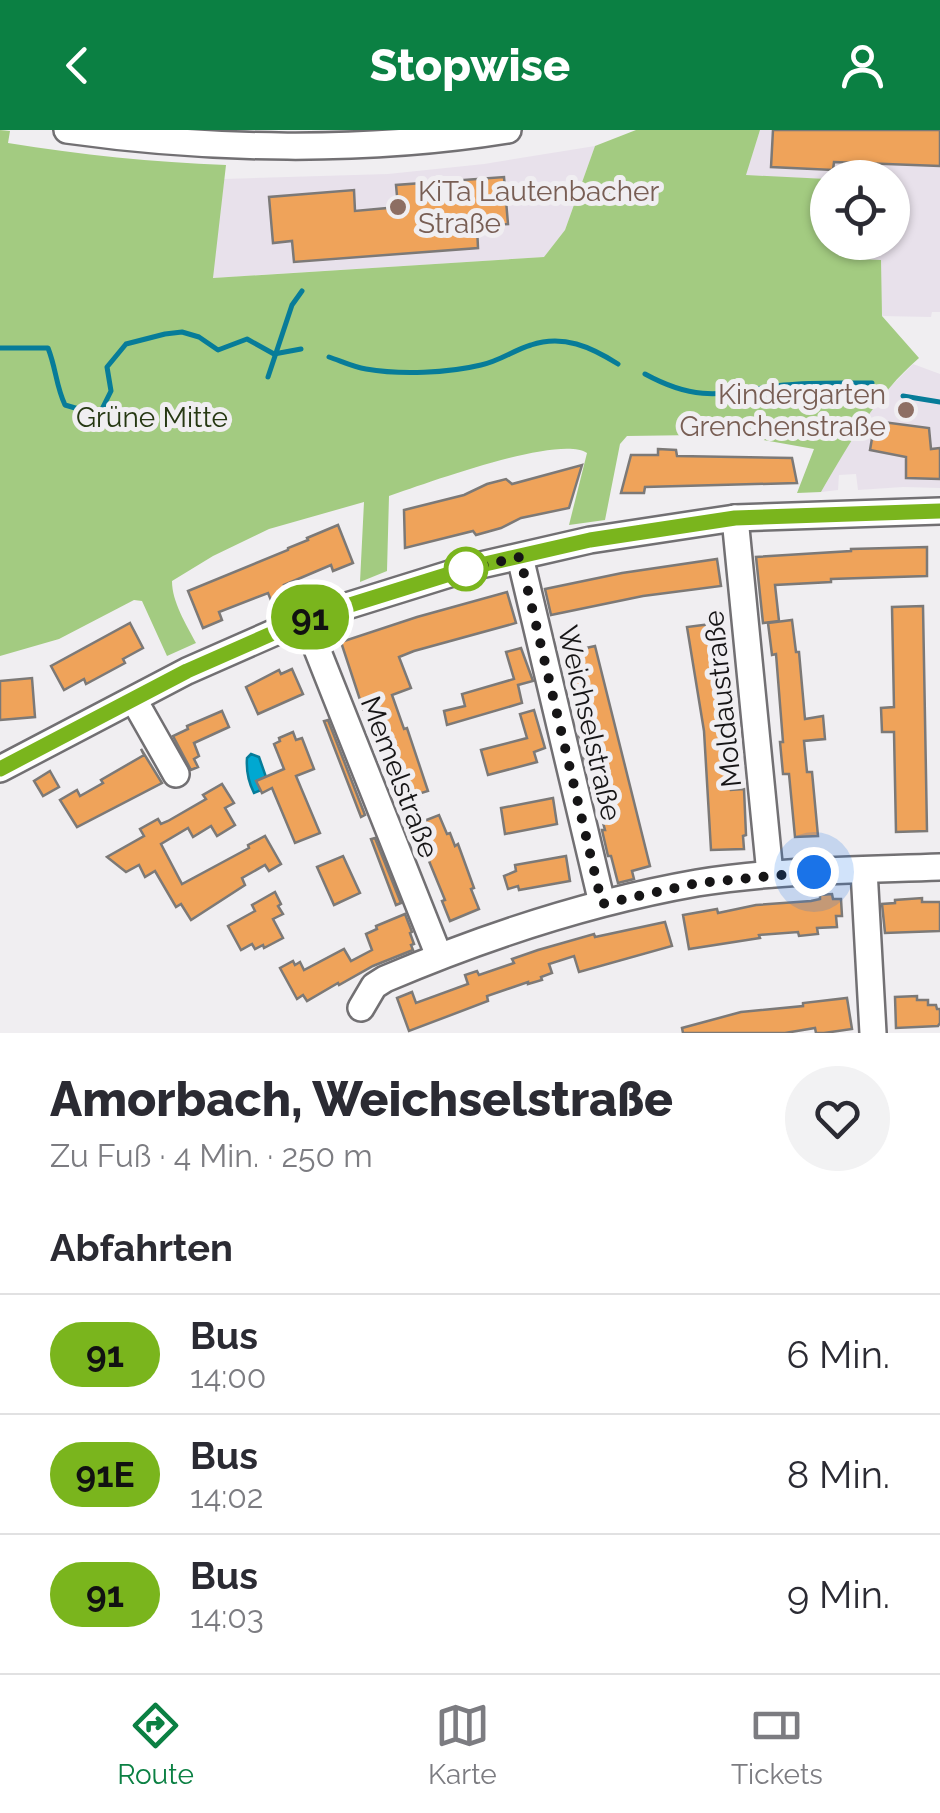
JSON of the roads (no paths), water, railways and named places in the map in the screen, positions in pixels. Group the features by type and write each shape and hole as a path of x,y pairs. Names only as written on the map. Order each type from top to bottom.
{"street":[{"path":"70,130 182,143 336,145 421,141 508,130"},
{"path":"0,768 187,671 305,619 472,567 590,540 735,518 940,511"},
{"name":"Moldaustraße","path":"735,518 770,874"},
{"name":"Weichselstraße","path":"520,557 602,904"},
{"name":"Memelstraße","path":"305,619 438,956"},
{"path":"134,700 176,774"},
{"path":"361,1008 366,995 385,978 534,922 602,904 698,883 770,874 940,868"},
{"path":"864,870 873,1033"}],"water":[{"path":"251,754 259,757 266,777 257,781 261,790 254,793 247,767"}],"waterway":[{"path":"268,377 292,305 302,291"},
{"path":"0,348 48,348 65,405 99,415 111,391 107,367 126,344 182,332 199,337 218,350 247,339 274,354 301,349"},
{"path":"329,357 379,371 439,371 488,363 531,345 554,341 587,348 618,364"},
{"path":"645,374 683,390 714,394 795,384 872,383"},
{"path":"903,396 940,402"}],"place":[{"name":"KiTa Lautenbacher Straße","path":"398,207"},
{"name":"Kindergarten Grenchenstraße","path":"906,410"}],"park label":[{"name":"Grüne Mitte","path":"152,417"}]}
